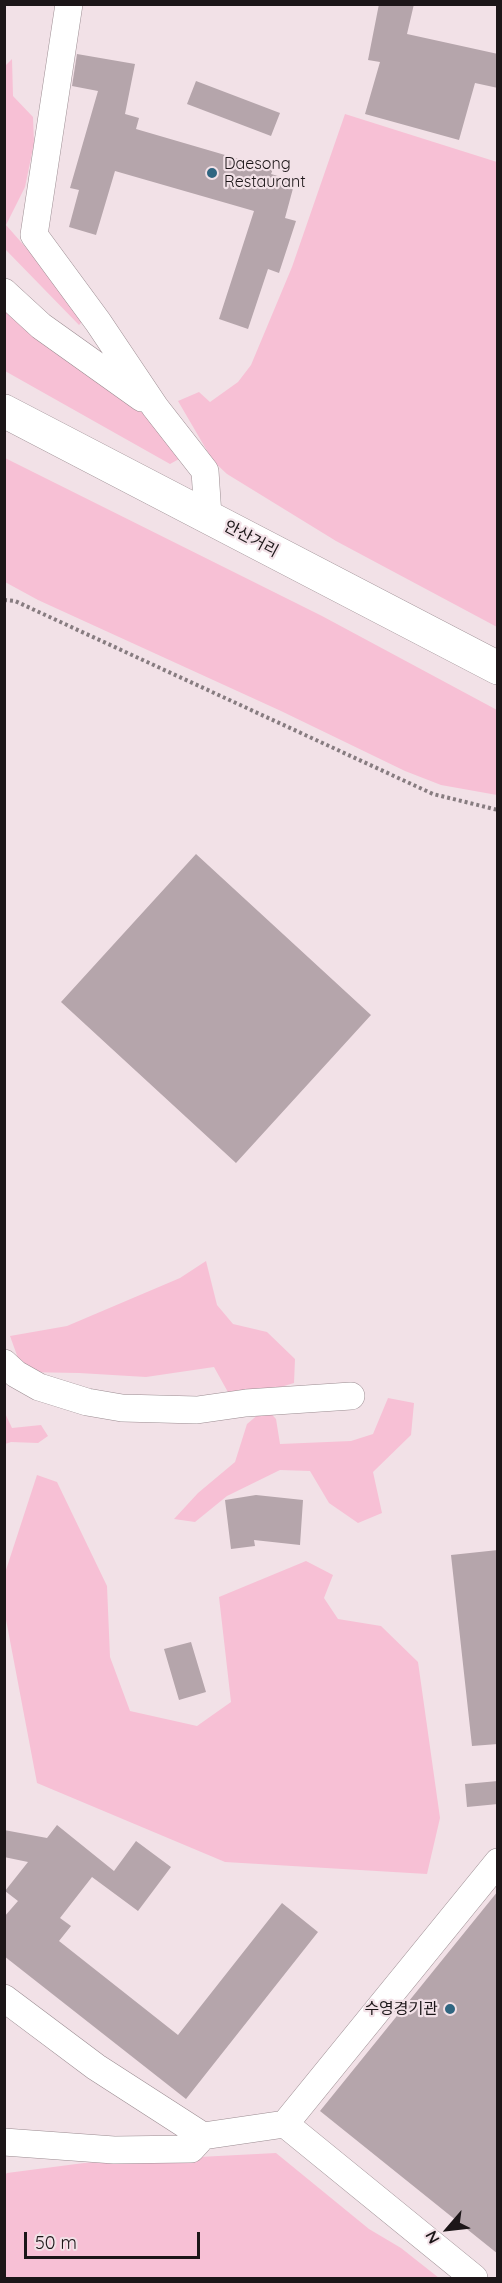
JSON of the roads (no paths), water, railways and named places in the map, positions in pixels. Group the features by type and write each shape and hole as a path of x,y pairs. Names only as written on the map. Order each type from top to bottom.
{"main road":[{"name":"안산거리","path":"4,411 498,668"}],"street":[{"path":"69,4 34,235 98,322 155,408 205,471 208,516"},
{"path":"4,292 40,326 155,408"},
{"path":"4,1363 16,1374 39,1387 87,1402 122,1408 197,1410 246,1403 351,1396"},
{"path":"4,2142 114,2150 191,2149 203,2136 285,2124 498,1862"},
{"path":"4,1998 96,2067 203,2136"},
{"path":"285,2124 474,2278"}],"place":[{"name":"Daesong Restaurant","path":"212,173"},
{"name":"수영경기관","path":"450,2009"}]}
